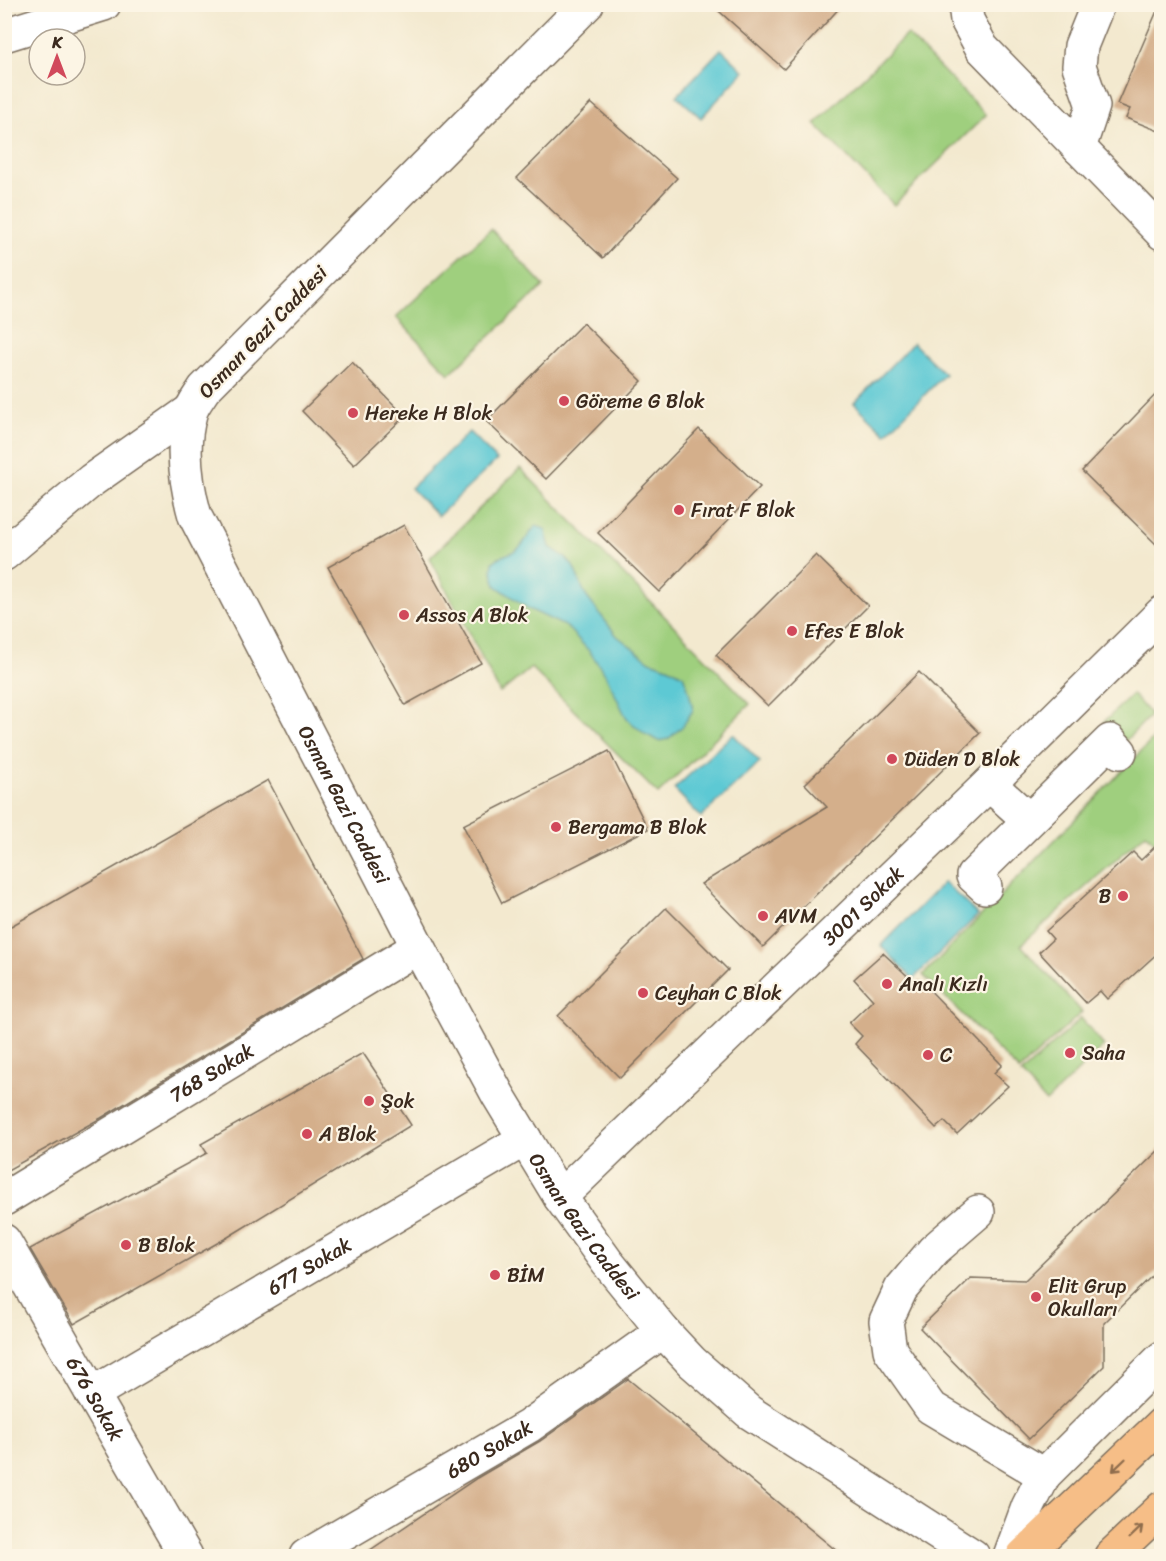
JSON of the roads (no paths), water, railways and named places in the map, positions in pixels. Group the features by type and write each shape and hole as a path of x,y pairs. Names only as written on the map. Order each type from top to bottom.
{"main road":[{"path":"1023,1557 1161,1424"},
{"path":"1111,1557 1161,1508"}],"street":[{"path":"4,35 67,9 104,4"},
{"name":"Osman Gazi Caddesi","path":"586,4 204,389 190,411 186,432 190,500 195,516 418,947 498,1095 560,1197 607,1262 663,1331 692,1362 749,1412 973,1557"},
{"path":"965,4 967,20 981,48 1161,233"},
{"path":"1079,148 1093,106 1079,66 1081,46 1098,4"},
{"path":"4,554 92,480 190,411"},
{"name":"3001 Sokak","path":"560,1197 989,784 1161,613"},
{"path":"985,887 973,876 1110,741 1119,752"},
{"path":"989,784 1029,820"},
{"name":"768 Sokak","path":"4,1199 418,947"},
{"name":"677 Sokak","path":"92,1394 525,1139"},
{"path":"978,1212 934,1250 902,1288 886,1321 890,1350 930,1407 1044,1475"},
{"name":"676 Sokak","path":"4,1241 186,1557"},
{"name":"680 Sokak","path":"306,1557 529,1425 663,1331"},
{"path":"1010,1557 1028,1507 1044,1475 1161,1358"}],"water":[{"path":"721,49 744,71 701,118 677,96"},
{"path":"913,343 945,374 886,434 854,403"},
{"path":"469,432 497,460 438,516 411,488"},
{"path":"536,526 545,529 550,547 565,557 573,566 586,596 617,636 650,661 683,675 693,710 683,726 668,739 659,741 645,734 627,719 605,674 590,652 567,627 531,610 496,586 492,572 493,562 520,547"},
{"path":"733,734 760,762 701,817 674,789"},
{"path":"944,882 978,915 913,979 881,946"}],"place":[{"name":"Göreme G Blok","path":"564,401"},
{"name":"Hereke H Blok","path":"353,413"},
{"name":"Fırat F Blok","path":"679,510"},
{"name":"Assos A Blok","path":"404,615"},
{"name":"Efes E Blok","path":"792,631"},
{"name":"Düden D Blok","path":"892,759"},
{"name":"Bergama B Blok","path":"556,827"},
{"name":"B","path":"1123,896"},
{"name":"AVM","path":"763,916"},
{"name":"Analı Kızlı","path":"887,984"},
{"name":"Ceyhan C Blok","path":"643,993"},
{"name":"Saha","path":"1070,1053"},
{"name":"C","path":"928,1055"},
{"name":"Şok","path":"369,1101"},
{"name":"A Blok","path":"307,1134"},
{"name":"B Blok","path":"126,1245"},
{"name":"BİM","path":"495,1275"},
{"name":"Elit Grup Okulları","path":"1036,1297"}]}
